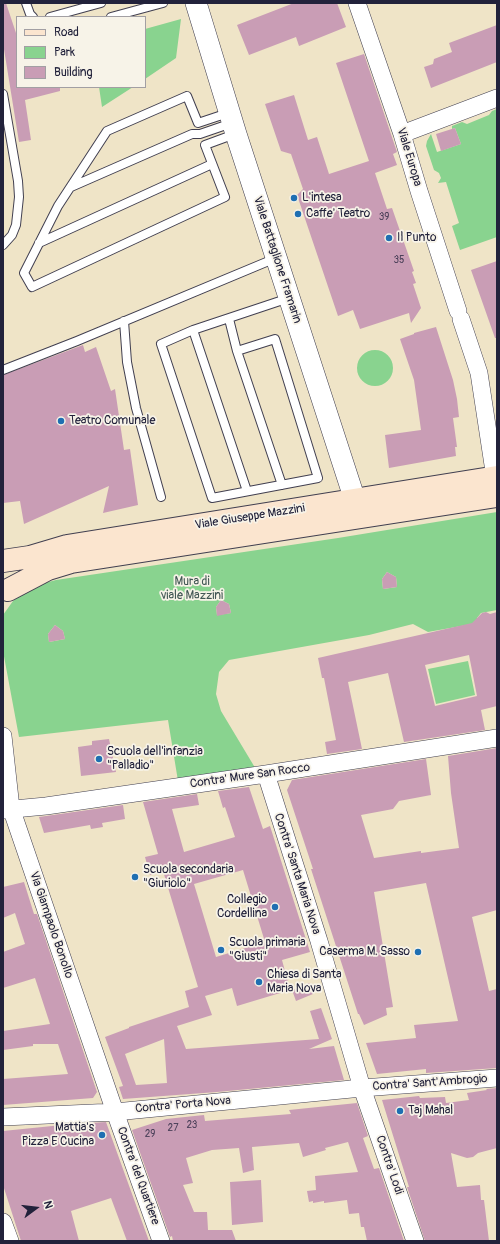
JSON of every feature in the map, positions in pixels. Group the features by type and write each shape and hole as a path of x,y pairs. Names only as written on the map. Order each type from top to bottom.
{"main road":[{"name":"Viale Giuseppe Mazzini","path":"5,594 48,569 71,562 496,483"},
{"name":"Viale Giuseppe Mazzini","path":"3,562 30,557 67,546 356,508"},
{"path":"3,562 9,576 5,594"}],"street":[{"name":"Viale Battaglione Framarin","path":"196,3 356,508"},
{"name":"Viale Europa","path":"357,3 402,134 419,191 479,373 496,483"},
{"path":"402,134 497,98"},
{"name":"Via Giampaolo Bonollo","path":"3,736 7,809 114,1112"},
{"name":"Contra' Mure San Rocco","path":"7,809 46,806 497,738"},
{"name":"Contra' Santa Maria Nova","path":"266,774 319,941 362,1088"},
{"name":"Contra' Sant'Ambrogio","path":"362,1088 497,1078"},
{"name":"Contra' Porta Nova","path":"3,1117 114,1112 362,1088"},
{"name":"Contra' Lodi","path":"362,1088 415,1241"},
{"name":"Contra' del Quartiere","path":"114,1112 161,1241"},
{"path":"3,1222 10,1241"}],"lane":[{"path":"26,3 32,16"},
{"path":"54,16 101,3"},
{"path":"115,16 163,3"},
{"path":"3,94 12,143 19,197 16,225 12,235 3,245"},
{"path":"188,96 198,123 233,123 205,145 225,197 32,287 24,273 58,206 107,131 188,96"},
{"path":"71,187 192,134 200,134 233,123"},
{"path":"39,243 212,164"},
{"path":"3,370 276,258"},
{"path":"237,351 275,339 318,478 212,498 161,344 193,330 289,298"},
{"path":"229,319 237,351 282,485"},
{"path":"124,321 127,362 136,408 160,497"},
{"path":"193,330 247,491"}],"green space":[{"path":"181,19 176,58 146,78 146,29"},
{"path":"99,88 131,88 102,107"},
{"path":"497,109 497,237 460,250 452,226 459,223 446,182 438,183 441,178 439,173 434,170 426,146 427,141 431,134 437,152 461,144 455,128 452,129 452,126 462,122 467,124 489,115 492,111"},
{"path":"379,350 388,355 392,361 392,375 388,381 379,386 371,386 362,381 358,375 357,364 362,355 368,351"},
{"name":"Mura di viale Mazzini","path":"497,512 497,610 481,613 477,618 478,623 428,632 413,624 369,635 229,660 219,672 216,694 221,711 257,771 178,781 168,720 19,737 3,651 3,615 13,601 30,587 56,580 338,538","holes":["387,572 396,577 397,587 383,589 382,579","221,600 229,604 231,613 217,615 216,607","55,625 63,631 65,639 49,642 48,634"]},
{"path":"468,661 475,695 436,704 428,669"}],"building":[{"path":"3,3 6,3 16,33 16,88 60,88 60,91 25,100 31,140 19,142 3,43"},
{"path":"294,3 337,3 346,27 299,46 296,37 249,55 237,25"},
{"path":"497,25 497,62 431,88 424,67 433,64 434,59 452,52 449,43"},
{"path":"364,54 397,152 393,154 397,165 375,173 387,209 392,208 414,271 412,272 416,283 413,284 421,308 411,323 409,313 360,329 353,310 338,316 297,195 303,189 291,154 281,151 265,104 294,95 308,140 317,137 329,174 369,161 336,63"},
{"path":"455,128 461,144 441,151 436,134"},
{"path":"497,261 497,338 495,338 471,270"},
{"path":"436,327 453,380 457,399 459,417 453,418 457,447 455,447 456,456 389,468 385,435 421,430 414,380 400,339 414,333"},
{"name":"Teatro Comunale","path":"83,345 85,352 96,347 111,391 115,389 124,450 130,449 138,505 103,513 109,486 24,524 20,501 3,503 3,375"},
{"path":"387,572 396,577 397,587 383,589 382,579"},
{"path":"221,600 229,604 231,613 217,616 216,607"},
{"path":"486,612 490,614 497,612 497,706 481,710 485,730 404,742 388,673 348,682 362,749 327,754 325,742 336,740 324,678 322,678 318,658 472,623 482,613","holes":["469,655 477,696 435,706 425,665"]},
{"path":"55,625 63,631 65,639 49,642 48,634"},
{"path":"109,739 116,772 81,776 78,747 92,745 92,741"},
{"path":"497,748 497,910 472,917 489,991 497,989 497,1068 426,1073 426,1069 377,1074 366,1043 416,1038 414,1025 458,1021 426,883 374,892 393,1007 386,1008 387,1015 364,1025 358,1014 287,790 292,780 426,759 431,795 399,801 393,809 361,815 374,858 421,851 421,853 459,848 451,793 448,756"},
{"path":"249,787 263,829 270,826 310,952 282,960 290,990 237,1006 232,988 205,996 212,1015 177,1026 186,1049 319,1039 310,1011 321,1008 332,1039 309,1049 334,1046 344,1080 123,1099 119,1087 123,1086 105,1037 129,1027 189,1007 185,991 198,987 163,871 150,875 145,857 158,854 143,802 197,794 199,805 172,809 184,852 235,837 225,807 223,808 218,791","holes":["243,870 265,942 216,957 194,884","164,1039 167,1083 136,1085 125,1054"]},
{"path":"123,805 125,819 102,823 103,827 91,829 90,825 44,833 39,817"},
{"path":"24,882 34,914 37,914 97,1092 93,1098 3,1105 3,1079 68,1074 58,1044 33,1044 33,1046 3,1050 3,1031 50,1024 35,978 3,988 3,952 25,944 15,913 3,918 3,887"},
{"path":"309,983 313,994 296,1001 292,990"},
{"path":"497,1088 497,1148 478,1153 473,1157 467,1158 451,1153 457,1187 480,1185 481,1200 484,1200 489,1241 425,1241 407,1187 409,1187 382,1100 419,1096 420,1098 445,1097 446,1103 469,1100 467,1093"},
{"path":"357,1103 368,1136 363,1138 374,1169 379,1168 404,1241 367,1241 364,1227 361,1227 359,1213 349,1214 347,1200 324,1203 324,1201 313,1203 313,1201 309,1202 307,1191 316,1190 315,1176 358,1172 348,1142 325,1148 326,1150 303,1157 299,1143 252,1147 254,1170 243,1173 239,1148 212,1150 186,1158 193,1183 183,1185 194,1212 207,1212 208,1230 232,1230 236,1241 173,1241 172,1236 170,1237 132,1130 166,1119 204,1115 205,1121 291,1114 289,1110"},
{"path":"106,1122 149,1241 127,1241 111,1198 71,1211 79,1241 21,1241 3,1185 3,1131"},
{"path":"261,1180 263,1222 232,1225 230,1182"}],"place":[{"name":"L'intesa","path":"294,198"},
{"name":"Caffe' Teatro","path":"298,214"},
{"name":"Il Punto","path":"389,238"},
{"name":"Teatro Comunale","path":"61,421"},
{"name":"Scuola dell'infanzia \"Palladio\"","path":"99,759"},
{"name":"Scuola secondaria \"Giuriolo\"","path":"135,877"},
{"name":"Collegio Cordellina","path":"275,907"},
{"name":"Scuola primaria \"Giusti\"","path":"221,950"},
{"name":"Caserma M. Sasso","path":"418,952"},
{"name":"Chiesa di Santa Maria Nova","path":"259,982"},
{"name":"Taj Mahal","path":"400,1111"},
{"name":"Mattia's Pizza E Cucina","path":"102,1135"}]}
